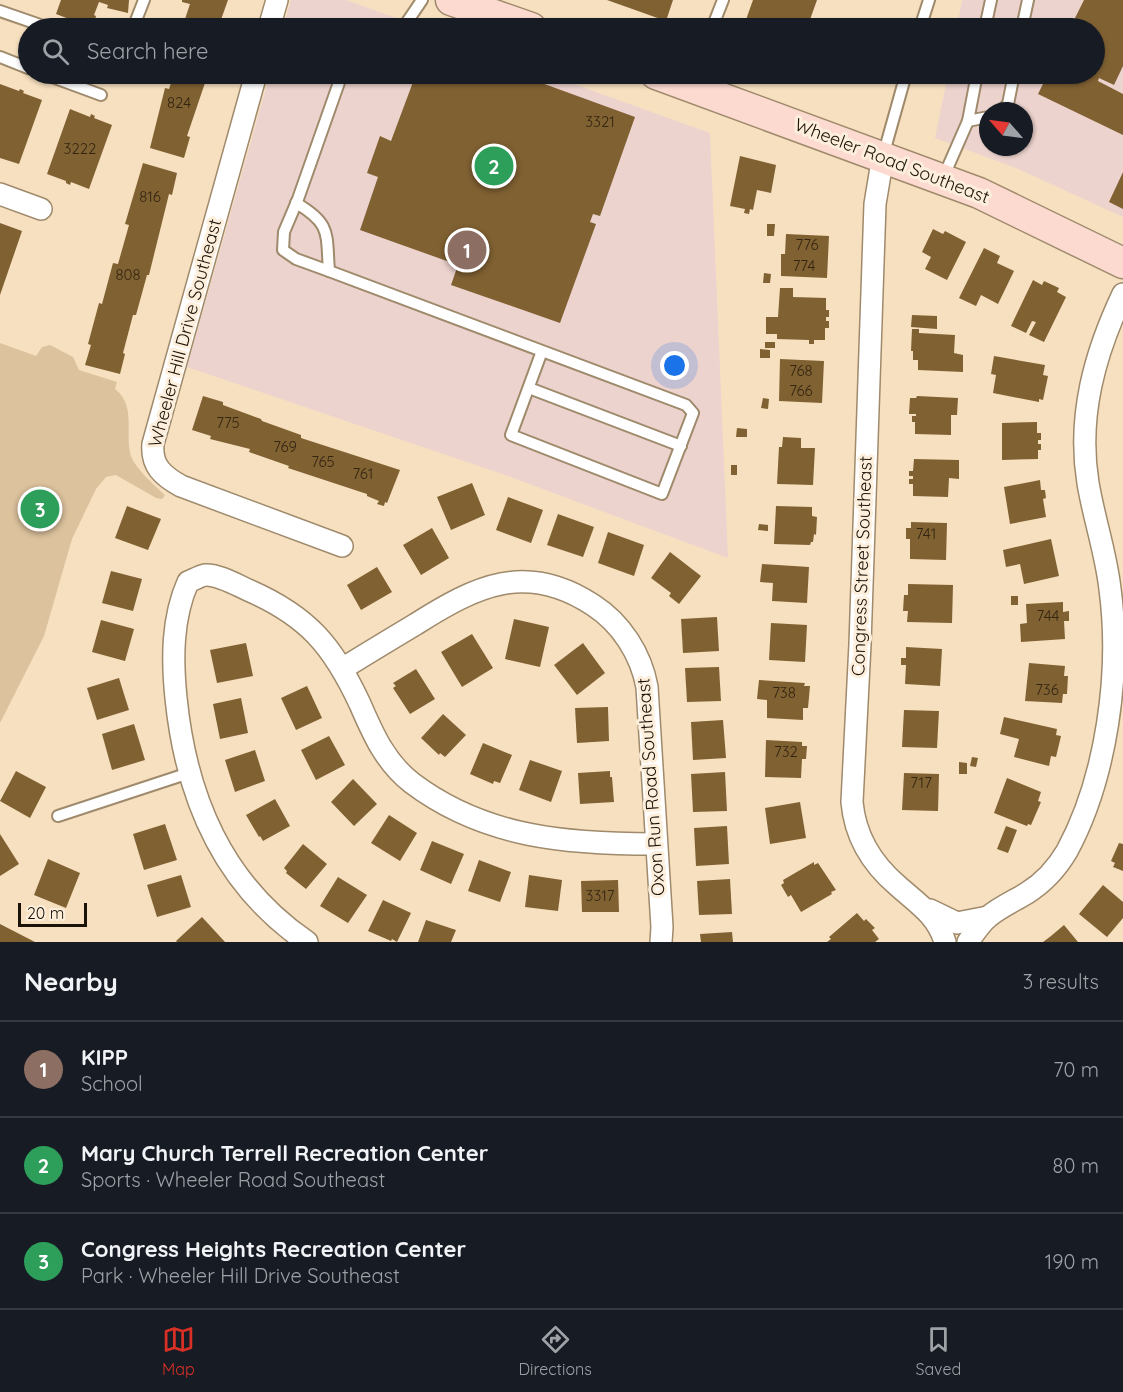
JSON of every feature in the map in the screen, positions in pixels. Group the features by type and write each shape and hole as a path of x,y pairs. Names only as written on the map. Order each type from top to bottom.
{"main road":[{"path":"451,0 502,18"},
{"name":"Wheeler Road Southeast","path":"684,84 943,179 1009,206 1123,263"}],"street":[{"path":"272,18 277,0"},
{"name":"Wheeler Hill Drive Southeast","path":"253,84 152,454 157,469 181,486 342,546"},
{"name":"Congress Street Southeast","path":"883,156 875,204 860,644 852,802 859,834 870,856 896,885 924,907 938,924 945,942"},
{"path":"0,194 41,209"},
{"path":"968,942 988,917 1035,887 1059,864 1080,824 1088,802 1106,731 1112,655 1110,591 1088,483 1085,423 1090,384 1097,356 1110,320 1123,294"},
{"path":"307,942 287,929 244,885 221,852 204,816 189,773 179,730 174,677 175,631 181,598 188,582 206,575 240,586 275,603 297,617 316,634 342,669 373,735 385,754 412,782 439,799 496,826 541,837 594,844 655,844"},
{"name":"Oxon Run Road Southeast","path":"342,669 448,604 486,587 507,582 528,582 558,588 578,596 605,614 621,630 636,653 646,677 650,706 661,942"},
{"path":"924,907 942,918 957,923 988,917"}],"lane":[{"path":"137,18 144,0"},
{"path":"410,18 422,0"},
{"path":"716,18 723,0"},
{"path":"923,18 929,0"},
{"path":"987,18 991,0"},
{"path":"1024,18 1028,0"},
{"path":"0,11 20,18"},
{"path":"0,57 18,64"},
{"path":"71,84 101,95"},
{"path":"338,84 284,232 283,250 296,259 329,271 686,405 693,413 662,494 511,435 542,351"},
{"path":"883,156 903,84"},
{"path":"943,179 968,121 974,84"},
{"path":"1008,102 1012,84"},
{"path":"968,121 979,119"},
{"path":"296,203 314,214 326,229 329,271"},
{"path":"529,388 681,446"},
{"path":"58,816 189,773"}],"shaded area":[{"path":"291,0 346,0 396,18 286,18"},
{"path":"962,0 1123,0 1123,217 1016,168 984,156 1033,156 1033,102 979,102 979,154 935,138 946,84 1105,84 1105,18 959,18"},
{"path":"267,84 574,84 710,133 728,558 505,475 187,367"},
{"path":"0,343 36,356 42,347 50,345 73,357 79,370 117,382 115,389 122,396 128,412 129,448 133,461 165,495 162,499 156,498 116,475 106,477 96,489 72,539 44,636 0,723"}],"building":[{"path":"61,0 129,0 128,13 107,8 108,5 99,2 94,15 96,18 66,18 56,14"},
{"path":"182,0 228,0 222,18 185,18 190,4"},
{"path":"607,0 673,0 667,18 658,18"},
{"path":"753,0 817,0 811,18 747,18"},
{"path":"1084,0 1123,0 1123,66 1114,85 1105,81 1105,18 1075,18"},
{"path":"0,84 19,91 20,89 24,91 23,93 42,100 19,164 0,158"},
{"path":"171,84 205,84 187,136 190,137 184,158 150,148 165,88 169,89"},
{"path":"412,84 544,84 635,117 600,216 593,214 590,222 596,224 560,323 451,285 458,265 360,230 378,177 367,173 380,136 391,141"},
{"path":"1043,84 1104,84 1123,94 1123,135 1038,94"},
{"path":"70,109 90,117 91,114 95,116 94,118 112,125 89,189 71,182 70,185 66,181 47,174"},
{"path":"740,156 776,165 771,193 757,190 753,210 750,209 749,214 744,213 745,209 730,206"},
{"path":"143,163 177,173 172,195 169,194 149,275 147,275 136,315 133,315 120,374 85,365 99,303 102,304 113,263 118,264 129,225 125,224"},
{"path":"1123,172 1123,209 1109,202"},
{"path":"0,223 22,231 0,295"},
{"path":"767,224 775,224 774,236 767,236"},
{"path":"933,229 943,234 945,231 966,242 947,280 925,269 931,257 922,252"},
{"path":"786,234 829,236 827,278 781,276 781,254 785,254"},
{"path":"984,248 1000,256 997,263 1014,271 998,304 981,295 976,306 959,298"},
{"path":"764,273 771,274 770,283 763,283"},
{"path":"1033,280 1042,285 1044,281 1059,288 1057,292 1066,297 1044,342 1029,335 1036,322 1032,321 1026,333 1011,326"},
{"path":"780,288 793,288 793,297 826,298 826,310 829,310 829,317 826,317 826,321 829,321 829,328 825,328 825,340 814,340 814,344 809,344 809,340 777,339 777,334 766,334 766,317 778,317"},
{"path":"912,315 937,316 937,329 911,327"},
{"path":"912,329 919,329 919,333 955,335 954,353 963,355 963,372 918,370 918,360 913,360 913,351 911,351"},
{"path":"765,342 775,342 775,348 765,348"},
{"path":"760,349 770,350 770,358 760,358"},
{"path":"994,356 1045,365 1043,375 1048,376 1043,400 1039,399 1039,402 993,393 996,375 991,374"},
{"path":"780,359 824,361 822,403 779,401"},
{"path":"203,396 223,402 223,405 301,435 301,438 400,470 387,503 385,502 384,506 377,504 379,501 367,494 288,468 289,466 249,452 250,449 210,439 211,436 192,430"},
{"path":"917,396 958,398 957,415 951,415 951,435 915,434 915,422 912,422 912,416 916,414 909,414 910,398"},
{"path":"763,398 769,399 768,409 761,408"},
{"path":"1037,422 1037,433 1041,433 1041,440 1038,440 1041,450 1038,450 1038,459 1002,460 1002,423"},
{"path":"737,428 747,429 747,437 736,437"},
{"path":"783,437 801,438 801,448 815,448 813,485 777,484 779,447 782,447"},
{"path":"914,459 959,460 959,479 949,478 948,497 913,496 913,484 909,484 909,479 913,479 913,476 909,476 909,471 913,471"},
{"path":"731,465 737,465 737,475 731,475"},
{"path":"1040,480 1041,490 1045,490 1046,498 1043,499 1046,517 1010,524 1004,487"},
{"path":"472,483 485,515 451,530 437,497"},
{"path":"508,497 543,510 531,543 496,530"},
{"path":"127,506 161,519 148,550 115,538"},
{"path":"776,506 812,507 812,516 817,517 816,535 814,534 810,545 774,544"},
{"path":"558,514 594,527 583,557 547,545"},
{"path":"911,522 947,523 946,560 910,559 910,539 906,539 906,528 911,528"},
{"path":"759,524 768,525 768,531 758,530"},
{"path":"432,528 449,558 421,575 403,545"},
{"path":"608,532 644,545 634,576 598,563"},
{"path":"1051,539 1059,576 1024,584 1020,564 1006,567 1003,550"},
{"path":"670,552 701,576 679,604 669,596 671,593 651,578"},
{"path":"762,564 809,567 807,603 772,601 773,583 760,582"},
{"path":"377,567 392,592 361,610 347,585"},
{"path":"111,571 142,579 133,611 102,603"},
{"path":"908,584 953,585 952,623 907,622 908,611 903,611 904,595 908,595"},
{"path":"1011,596 1018,596 1018,605 1011,605"},
{"path":"1063,602 1063,612 1069,611 1069,621 1064,621 1065,639 1021,642 1020,624 1027,623 1026,604"},
{"path":"717,617 719,651 683,653 681,619"},
{"path":"514,619 549,627 540,667 505,659"},
{"path":"101,620 134,629 125,661 92,652"},
{"path":"771,623 807,625 805,662 769,660"},
{"path":"472,634 493,668 462,687 441,652"},
{"path":"246,643 253,676 217,683 210,650"},
{"path":"583,643 605,673 577,695 554,665"},
{"path":"906,647 942,649 940,686 905,684 906,665 901,665 901,658 906,658"},
{"path":"1029,663 1065,666 1064,676 1068,676 1067,694 1063,694 1062,703 1025,701"},
{"path":"719,667 721,701 687,702 685,668"},
{"path":"416,669 435,699 410,714 393,688 396,686 393,683"},
{"path":"119,678 129,710 97,720 87,688"},
{"path":"759,680 805,683 804,686 810,686 808,708 803,708 803,720 767,718 767,700 757,699"},
{"path":"307,686 322,718 296,730 281,698"},
{"path":"241,698 248,733 220,739 213,704"},
{"path":"608,707 609,741 577,743 575,708"},
{"path":"904,710 939,711 937,748 902,747"},
{"path":"443,714 466,735 445,757 440,753 439,755 421,738"},
{"path":"1004,717 1057,729 1056,735 1061,736 1056,757 1051,756 1049,766 1014,757 1019,739 1000,734"},
{"path":"723,720 726,758 693,760 691,722"},
{"path":"134,724 145,760 112,770 102,734"},
{"path":"329,736 345,765 316,780 301,750"},
{"path":"766,740 802,742 802,746 807,746 806,759 802,759 801,778 765,777"},
{"path":"483,743 512,755 500,783 494,781 493,784 470,774"},
{"path":"255,750 265,781 235,792 225,760"},
{"path":"972,757 978,758 976,767 970,766"},
{"path":"530,760 562,771 551,802 519,790"},
{"path":"959,762 967,763 967,774 959,774"},
{"path":"16,771 46,787 30,818 0,801"},
{"path":"610,771 614,802 580,804 578,773"},
{"path":"725,772 727,811 693,812 691,774"},
{"path":"904,773 939,774 938,811 902,810"},
{"path":"1007,778 1041,792 1038,801 1041,802 1031,825 1027,826 994,813"},
{"path":"353,779 377,804 354,826 331,802"},
{"path":"275,799 290,826 263,841 246,815"},
{"path":"800,802 806,838 770,844 765,808"},
{"path":"389,815 417,833 400,861 371,843"},
{"path":"165,824 177,860 144,870 133,834"},
{"path":"727,826 729,864 696,866 694,828"},
{"path":"1006,826 1017,830 1008,853 997,849"},
{"path":"0,834 19,864 0,876"},
{"path":"432,841 464,854 451,884 420,870"},
{"path":"1119,843 1123,844 1123,871 1113,867 1115,863 1111,861"},
{"path":"303,844 327,864 306,889 286,873 284,868"},
{"path":"48,859 80,873 66,908 34,895"},
{"path":"479,860 511,872 500,902 468,891"},
{"path":"814,862 814,865 818,863 836,890 801,912 791,895 788,897 781,885 784,883 783,880"},
{"path":"181,875 191,907 157,917 147,885"},
{"path":"529,875 562,880 558,911 525,907"},
{"path":"338,877 367,895 348,923 320,906"},
{"path":"730,879 732,914 699,915 697,881"},
{"path":"618,880 619,912 582,912 581,881"},
{"path":"1103,885 1123,902 1123,918 1107,937 1079,914"},
{"path":"383,900 411,913 397,942 368,931"},
{"path":"857,913 875,928 872,930 879,939 875,942 827,942 831,939 829,937"},
{"path":"202,917 225,942 176,941"},
{"path":"426,920 456,930 451,942 418,942"},
{"path":"0,924 35,942 0,942"},
{"path":"1064,925 1078,942 1043,942 1051,936"},
{"path":"732,932 733,942 701,942 700,934"}],"place":[{"name":"Mary Church Terrell Recreation Center","path":"494,166"},
{"name":"KIPP","path":"467,250"},
{"name":"Congress Heights Recreation Center","path":"40,509"}]}
